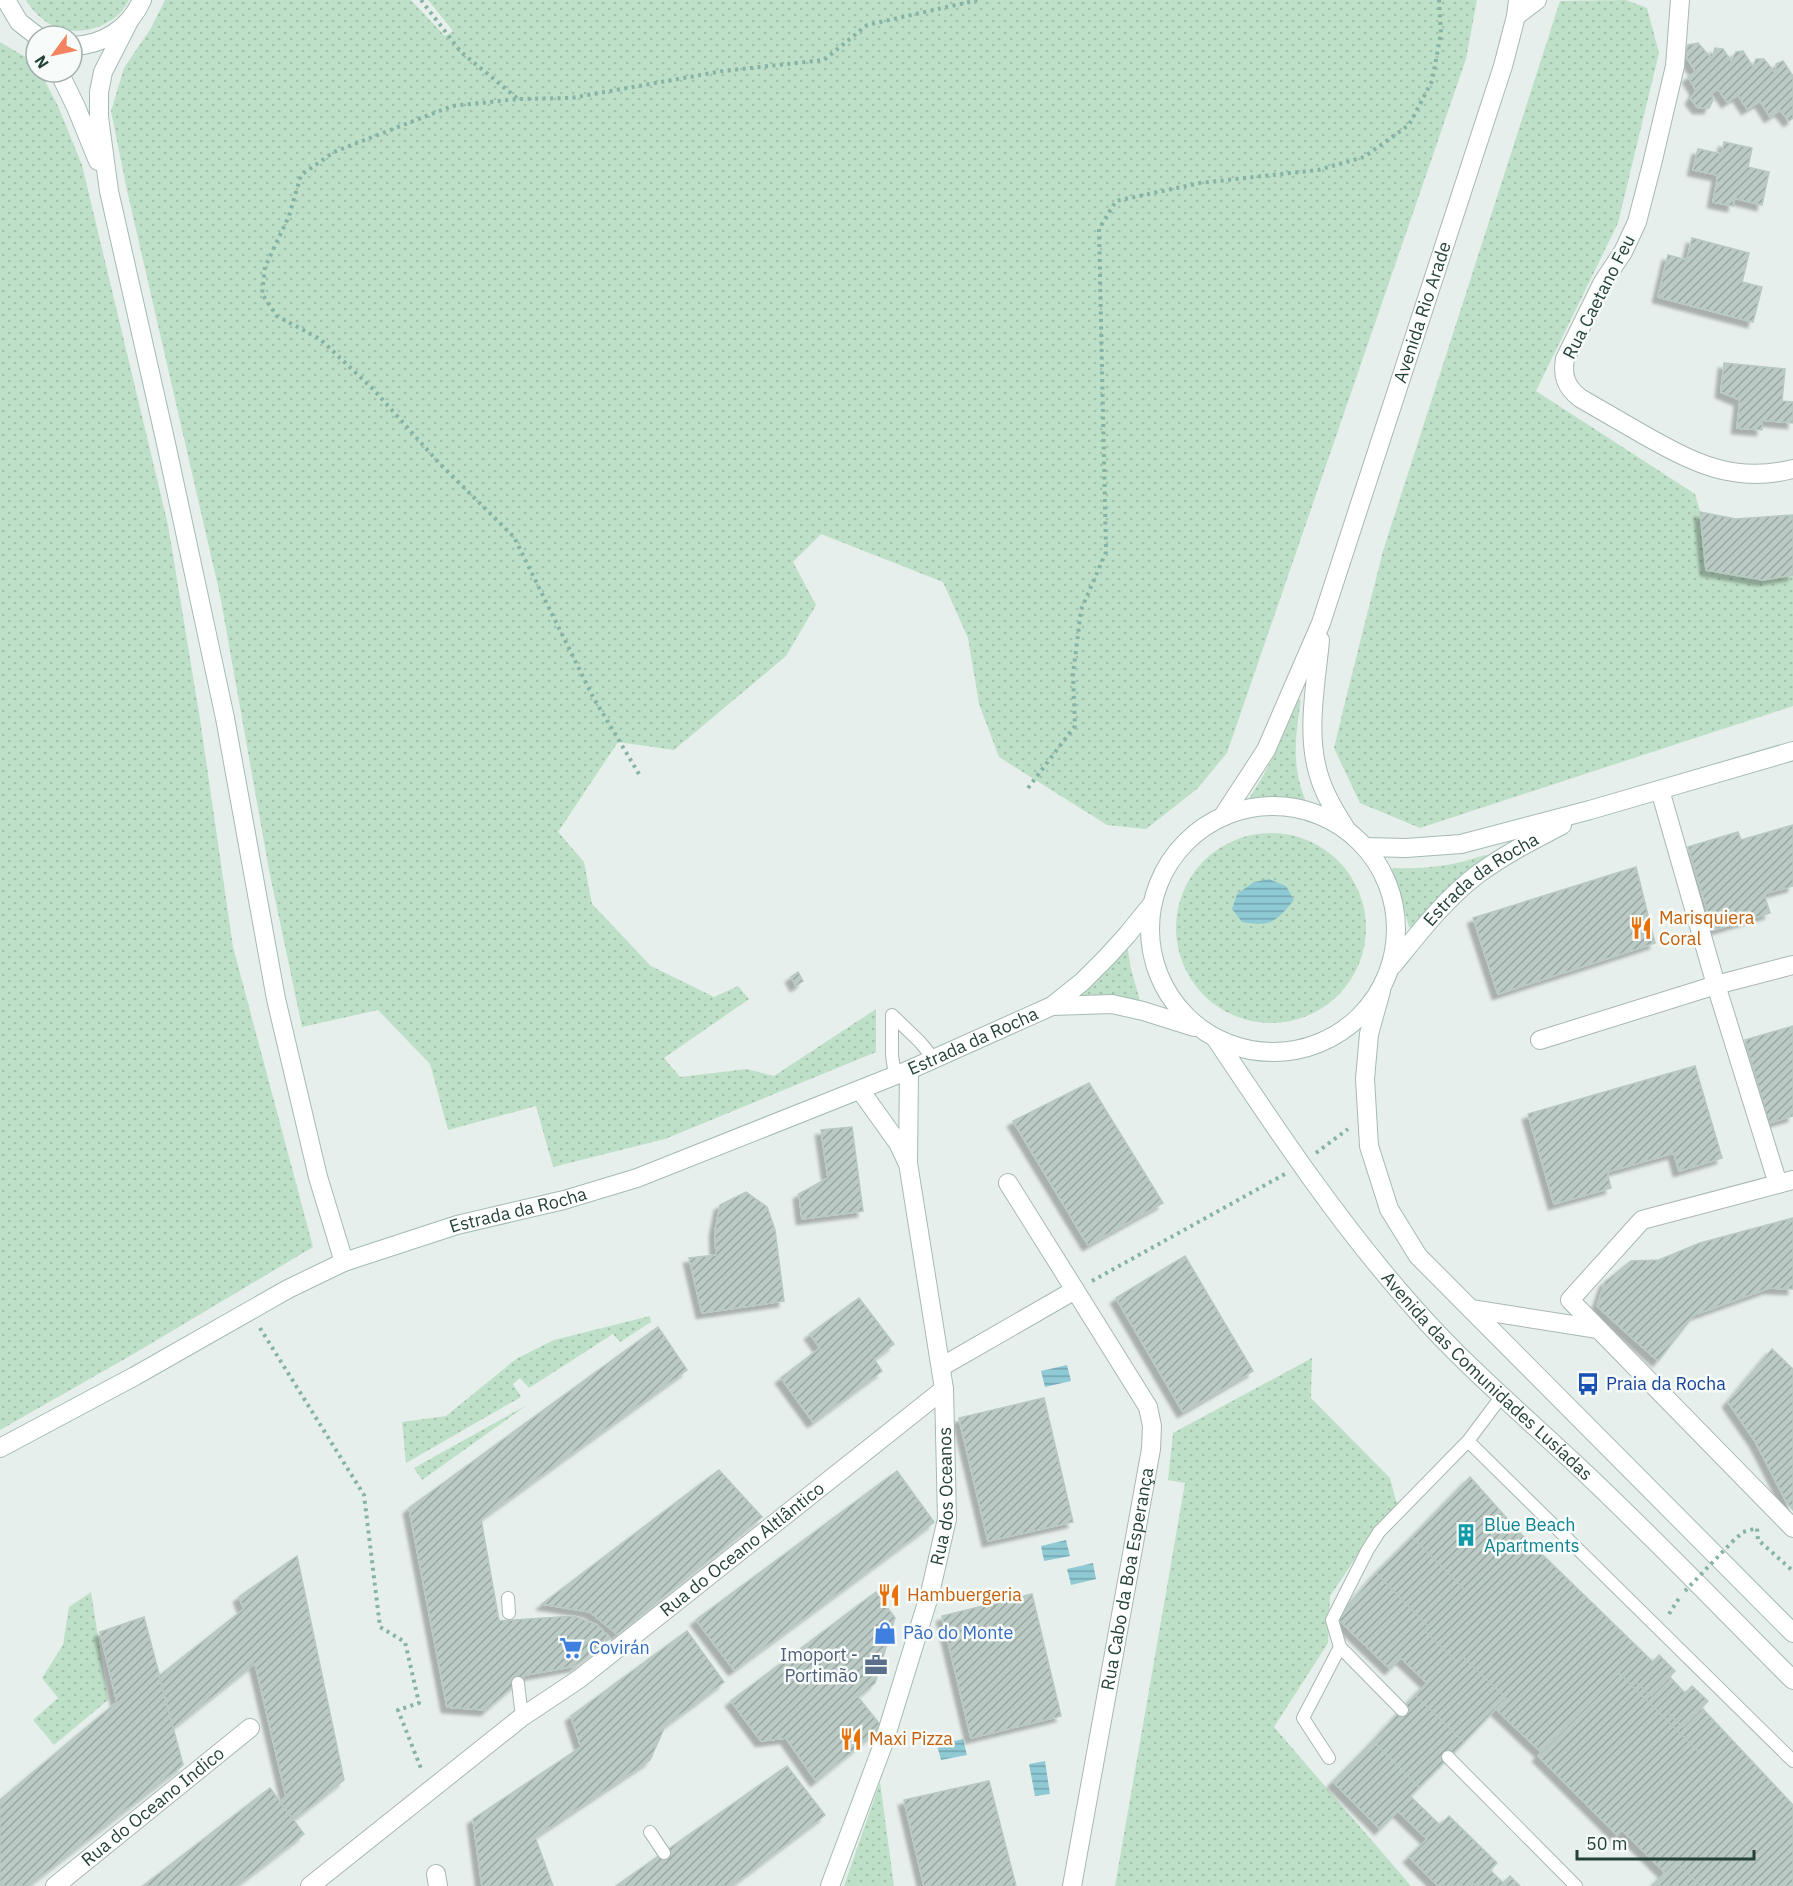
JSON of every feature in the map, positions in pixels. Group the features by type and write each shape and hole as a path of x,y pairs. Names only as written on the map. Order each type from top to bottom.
{"street":[{"path":"6,0 19,22 24,26"},
{"path":"142,0 106,66 99,92 99,117 109,191 225,718 276,999 318,1177 344,1262"},
{"path":"1517,8 1537,0"},
{"name":"Rua Caetano Feu","path":"1680,0 1675,66 1637,222 1623,252 1603,282 1565,359 1563,371 1565,381 1570,391 1580,398 1686,458 1719,470 1739,474 1761,475 1793,470"},
{"name":"Avenida Rio Arade","path":"1321,623 1503,66 1517,8"},
{"path":"0,17 24,29"},
{"path":"84,45 104,39 117,32 129,21"},
{"path":"65,84 88,135 109,191"},
{"path":"1223,816 1266,750 1321,623"},
{"path":"1321,623 1313,713 1313,749 1320,779 1331,805 1346,829"},
{"name":"Estrada da Rocha","path":"1365,847 1406,848 1461,844 1590,810 1793,751"},
{"path":"1660,789 1716,985 1785,1182 1642,1220 1570,1300 1793,1528"},
{"path":"1209,1034 1182,1012 1167,992 1156,968 1150,942 1150,916 1166,867 1181,846 1200,829 1223,816 1247,808 1273,806 1299,808 1323,816 1346,829 1365,847 1380,868 1391,891 1396,916 1396,942 1391,968 1381,991"},
{"name":"Estrada da Rocha","path":"1391,968 1421,930 1449,900 1478,875 1521,847 1590,810"},
{"name":"Estrada da Rocha","path":"0,1448 135,1376 288,1290 344,1262 457,1226 564,1200 637,1178 902,1073 1052,1006 1082,982 1107,957 1153,903"},
{"path":"1540,1040 1716,985 1793,965"},
{"name":"Estrada da Rocha","path":"1052,1006 1112,1004 1143,1011 1209,1034 1238,1048 1262,1053 1285,1053 1330,1040 1350,1027 1367,1011 1381,991"},
{"name":"Avenida das Comunidades Lusíadas","path":"1381,991 1369,1034 1365,1078 1369,1146 1389,1209 1418,1256 1793,1633"},
{"name":"Avenida das Comunidades Lusíadas","path":"1209,1034 1301,1165 1415,1310 1501,1396 1586,1474 1793,1680"},
{"path":"902,1073 908,1163"},
{"path":"860,1090 898,1143 908,1163"},
{"name":"Rua dos Oceanos","path":"831,1885 884,1742 933,1583 946,1519 944,1389 908,1163"},
{"name":"Rua Cabo da Boa Esperança","path":"1008,1183 1136,1386 1148,1407 1152,1426 1151,1449 1072,1886"},
{"path":"941,1367 1075,1290"},
{"path":"1471,1309 1598,1329"},
{"name":"Rua do Oceano Altlântico","path":"310,1886 522,1717 579,1679 944,1389"},
{"name":"Rua do Oceano Indico","path":"55,1886 250,1728"}],"lane":[{"path":"902,1073 892,1055 892,1015 934,1059"},
{"path":"1402,1710 1340,1647 1332,1620 1379,1532 1468,1441 1501,1396"},
{"path":"1468,1441 1793,1761"},
{"path":"508,1598 509,1613"},
{"path":"1329,1758 1303,1718 1340,1647"},
{"path":"518,1683 522,1717"},
{"path":"1448,1757 1576,1886"},
{"path":"650,1832 664,1852"}],"path":[{"path":"421,0 461,52 518,99"},
{"path":"639,774 593,697 514,537 438,464 374,390 320,339 277,316 262,294 265,267 289,216 300,174 334,152 452,106 518,99 571,98 723,71 824,60 867,25 978,0"},
{"path":"1028,788 1075,726 1073,674 1081,610 1106,552 1099,229 1116,201 1200,183 1318,170 1364,157 1409,125 1432,81 1441,33 1439,0"},
{"path":"1075,1290 1301,1165 1367,1114"},
{"path":"250,1311 364,1495 380,1627 405,1642 418,1703 398,1710 429,1791"},
{"path":"1659,1630 1685,1591 1743,1532 1757,1528 1758,1540 1793,1571"}],"green space":[{"path":"26,0 129,0 115,18 105,24 84,30 84,24 50,24"},
{"path":"165,0 411,0 445,36 453,31 428,0 1477,0 1466,59 1227,753 1197,789 1146,829 1107,825 999,757 979,704 968,638 943,582 821,534 793,562 816,605 786,656 674,750 618,742 558,832 584,862 592,904 651,966 714,997 738,986 749,999 664,1058 680,1077 747,1069 774,1076 876,1009 876,1052 665,1139 553,1167 536,1106 448,1130 430,1064 378,1010 302,1027 269,870 220,595 126,186 111,111 124,68 151,28"},
{"path":"1626,0 1647,8 1659,53 1618,223 1536,391 1695,494 1700,512 1706,570 1763,580 1793,575 1793,706 1420,828 1360,803 1334,748 1345,702 1383,551 1560,1"},
{"path":"0,42 24,56 24,84 46,84 82,165 168,525 200,719 233,947 313,1247 0,1430"},
{"path":"1294,699 1301,700 1297,728 1296,765 1307,804 1286,800 1248,800 1276,751"},
{"path":"1262,833 1280,833 1316,844 1331,854 1345,868 1362,900 1366,928 1362,956 1355,973 1345,988 1331,1002 1299,1019 1280,1023 1262,1023 1226,1012 1211,1002 1197,988 1180,956 1176,937 1176,919 1187,883 1197,868 1211,854 1243,837"},
{"path":"1489,856 1413,928 1409,927 1399,891 1389,870 1440,866"},
{"path":"1127,945 1141,1004 1092,1000 1074,996"},
{"path":"650,1316 651,1322 620,1342 613,1334 529,1388 520,1378 513,1384 521,1397 406,1463 402,1422 446,1416 516,1359 554,1340"},
{"path":"1312,1358 1311,1398 1390,1478 1396,1501 1399,1503 1378,1525 1330,1596 1328,1643 1274,1727 1411,1886 1115,1886 1185,1483 1168,1480 1173,1433"},
{"path":"527,1405 422,1480 414,1468"},
{"path":"91,1592 108,1700 54,1745 33,1720 58,1698 42,1678 63,1645 69,1607"},
{"path":"880,1782 894,1886 844,1886"}],"water":[{"path":"1269,879 1286,886 1294,900 1272,921 1260,924 1242,922 1232,909 1237,894 1254,882"},
{"path":"1067,1365 1071,1381 1045,1387 1041,1371"},
{"path":"1066,1540 1070,1556 1044,1561 1041,1546"},
{"path":"1093,1563 1096,1579 1071,1585 1067,1569"},
{"path":"963,1739 967,1755 941,1760 937,1745"},
{"path":"1045,1761 1050,1794 1035,1796 1029,1764"}],"building":[{"path":"1698,43 1712,59 1715,48 1723,49 1731,61 1736,52 1743,51 1753,67 1756,59 1764,59 1776,74 1776,64 1783,61 1793,76 1793,118 1789,121 1780,110 1770,117 1760,101 1747,109 1738,95 1727,102 1718,89 1711,93 1713,100 1709,108 1698,108 1691,99 1696,90 1688,77 1696,72 1685,55 1688,45"},
{"path":"1724,142 1752,148 1748,167 1769,172 1762,205 1734,198 1733,206 1713,202 1718,175 1693,170 1698,149 1722,154"},
{"path":"1692,238 1749,253 1742,282 1762,287 1753,322 1658,297 1668,255 1687,260"},
{"path":"1724,363 1785,369 1782,401 1793,402 1793,423 1762,420 1762,430 1737,428 1740,400 1721,392"},
{"path":"1700,512 1736,519 1793,515 1793,575 1763,580 1706,570"},
{"path":"1793,825 1793,886 1764,894 1770,913 1713,930 1688,847 1738,832 1741,840"},
{"path":"1636,867 1655,943 1498,994 1473,918"},
{"path":"798,972 803,981 796,986 791,977"},
{"path":"1793,1026 1793,1116 1769,1123 1745,1040"},
{"path":"1695,1066 1722,1158 1679,1171 1674,1153 1607,1172 1611,1188 1554,1204 1528,1114"},
{"path":"1089,1083 1163,1203 1088,1245 1013,1121"},
{"path":"852,1127 863,1211 802,1219 799,1194 828,1178 821,1130"},
{"path":"746,1192 767,1207 775,1230 784,1301 702,1313 689,1258 716,1255 715,1231 720,1205"},
{"path":"1793,1218 1793,1289 1769,1288 1694,1315 1658,1361 1597,1306 1605,1282 1631,1261 1659,1260 1700,1243"},
{"path":"1185,1256 1253,1371 1183,1412 1116,1298"},
{"path":"859,1298 894,1344 874,1359 882,1371 813,1422 781,1378 820,1348 810,1334"},
{"path":"658,1327 687,1370 481,1519 499,1621 574,1616 597,1625 610,1638 575,1666 526,1675 486,1710 447,1707 409,1508"},
{"path":"1772,1349 1793,1369 1793,1510 1787,1503 1755,1441 1728,1402"},
{"path":"1044,1398 1073,1522 988,1541 959,1418"},
{"path":"719,1470 762,1517 617,1634 590,1612 542,1604"},
{"path":"897,1471 934,1522 734,1670 696,1620"},
{"name":"Blue Beach Apartments","path":"1470,1477 1520,1533 1465,1590 1412,1537"},
{"path":"1520,1533 1653,1662 1635,1681 1651,1696 1670,1677 1685,1693 1667,1712 1683,1727 1702,1708 1793,1805 1793,1886 1701,1886 1676,1862 1665,1873 1622,1830 1699,1752 1619,1673 1541,1752 1496,1709 1506,1698 1461,1655 1456,1661 1424,1630"},
{"path":"1412,1537 1465,1590 1428,1626 1376,1573"},
{"path":"297,1556 344,1780 293,1820 280,1802 286,1796 255,1663 173,1728 159,1676 244,1609 239,1597"},
{"path":"1376,1573 1428,1626 1424,1630 1456,1661 1461,1655 1506,1698 1464,1742 1415,1695 1427,1683 1401,1658 1390,1669 1337,1618"},
{"path":"876,1592 895,1618 875,1683 858,1697 882,1727 816,1781 786,1738 761,1741 731,1701"},
{"path":"1032,1594 1061,1716 971,1738 942,1616"},
{"path":"144,1617 183,1765 28,1886 0,1886 0,1800 117,1702 100,1632"},
{"path":"687,1631 724,1682 665,1726 650,1760 535,1837 553,1886 482,1886 473,1819 581,1747 571,1716"},
{"path":"1659,1655 1675,1671 1651,1696 1635,1681"},
{"path":"1619,1673 1699,1752 1617,1835 1538,1756"},
{"path":"1692,1686 1708,1701 1683,1727 1667,1712"},
{"path":"1415,1695 1464,1742 1419,1787 1373,1741"},
{"path":"1373,1741 1419,1787 1410,1796 1440,1825 1449,1816 1497,1863 1490,1870 1503,1883 1510,1876 1520,1886 1476,1886 1473,1883 1471,1886 1438,1886 1409,1857 1427,1839 1398,1811 1380,1829 1333,1782"},
{"path":"787,1766 825,1815 731,1886 616,1886"},
{"path":"989,1781 1016,1886 924,1886 904,1800"},
{"path":"270,1788 304,1834 236,1886 143,1886"},
{"path":"1676,1862 1701,1886 1652,1886"}],"place":[{"name":"Marisquiera Coral","path":"1641,928"},
{"name":"Praia da Rocha","path":"1588,1384"},
{"name":"Blue Beach Apartments","path":"1466,1535"},
{"name":"Hambuergeria","path":"889,1595"},
{"name":"Pão do Monte","path":"885,1633"},
{"name":"Covirán","path":"571,1648"},
{"name":"Imoport - Portimão","path":"876,1665"},
{"name":"Maxi Pizza","path":"851,1739"}]}
